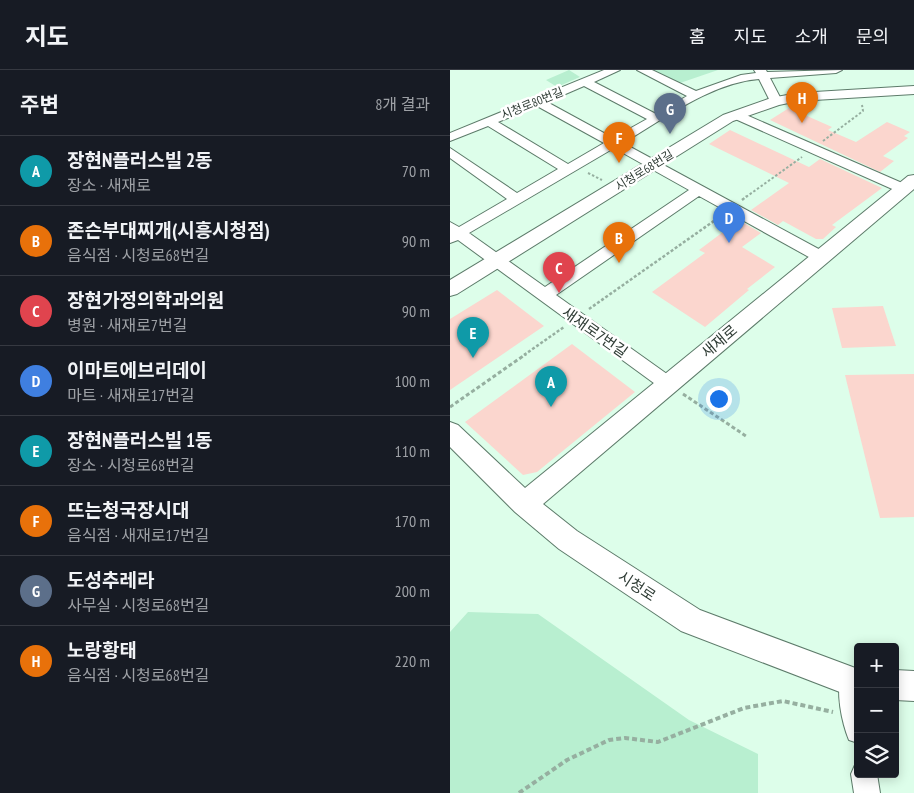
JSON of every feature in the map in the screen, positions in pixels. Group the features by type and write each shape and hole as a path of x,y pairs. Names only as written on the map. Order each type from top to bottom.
{"street":[{"name":"시청로80번길","path":"450,137 614,70"},
{"path":"642,70 695,95"},
{"path":"453,233 516,199 695,95 761,73 836,70"},
{"path":"761,73 776,101"},
{"path":"584,82 655,118"},
{"name":"시청로68번길","path":"450,289 728,118 776,101 798,97 914,90"},
{"path":"536,101 821,257"},
{"path":"738,115 909,184"},
{"path":"488,121 571,167"},
{"path":"450,152 516,199"},
{"name":"새재로","path":"524,504 909,184"},
{"path":"544,296 698,190"},
{"name":"새재로7번길","path":"453,233 668,384"},
{"name":"시청로","path":"450,432 524,504 568,540 691,621 854,684"},
{"path":"899,686 914,686"},
{"path":"865,778 867,793"}],"path":[{"path":"571,167 615,188"},
{"path":"668,384 746,436"},
{"path":"519,793 543,774 603,742 621,738 645,743 658,742 744,708 783,701 854,723"}],"green space":[{"path":"569,70 580,77 557,87 546,80"},
{"path":"650,70 718,70 680,83"},
{"path":"468,612 538,614 689,720 758,754 758,793 450,793 450,632"}],"building":[{"path":"789,108 832,127 828,130 856,142 887,122 910,132 904,136 908,138 883,156 894,161 880,172 770,120"},
{"path":"730,130 809,167 820,159 882,188 832,225 836,227 823,239 816,239 783,221 778,225 751,210 789,183 709,144"},
{"path":"739,220 761,233 742,247 775,267 747,289 749,290 705,327 652,292 705,253 699,250"},
{"path":"497,290 544,326 450,390 450,319"},
{"path":"883,306 896,346 842,348 832,308"},
{"path":"572,344 635,392 537,472 523,475 465,422"},
{"path":"914,374 914,517 880,518 845,375"}],"place":[{"name":"노랑황태","path":"802,123"},
{"name":"도성추레라","path":"670,134"},
{"name":"뜨는청국장시대","path":"619,163"},
{"name":"이마트에브리데이","path":"729,243"},
{"name":"존슨부대찌개(시흥시청점)","path":"619,263"},
{"name":"장현가정의학과의원","path":"559,293"},
{"name":"장현N플러스빌 1동","path":"473,358"},
{"name":"장현N플러스빌 2동","path":"551,407"}]}
